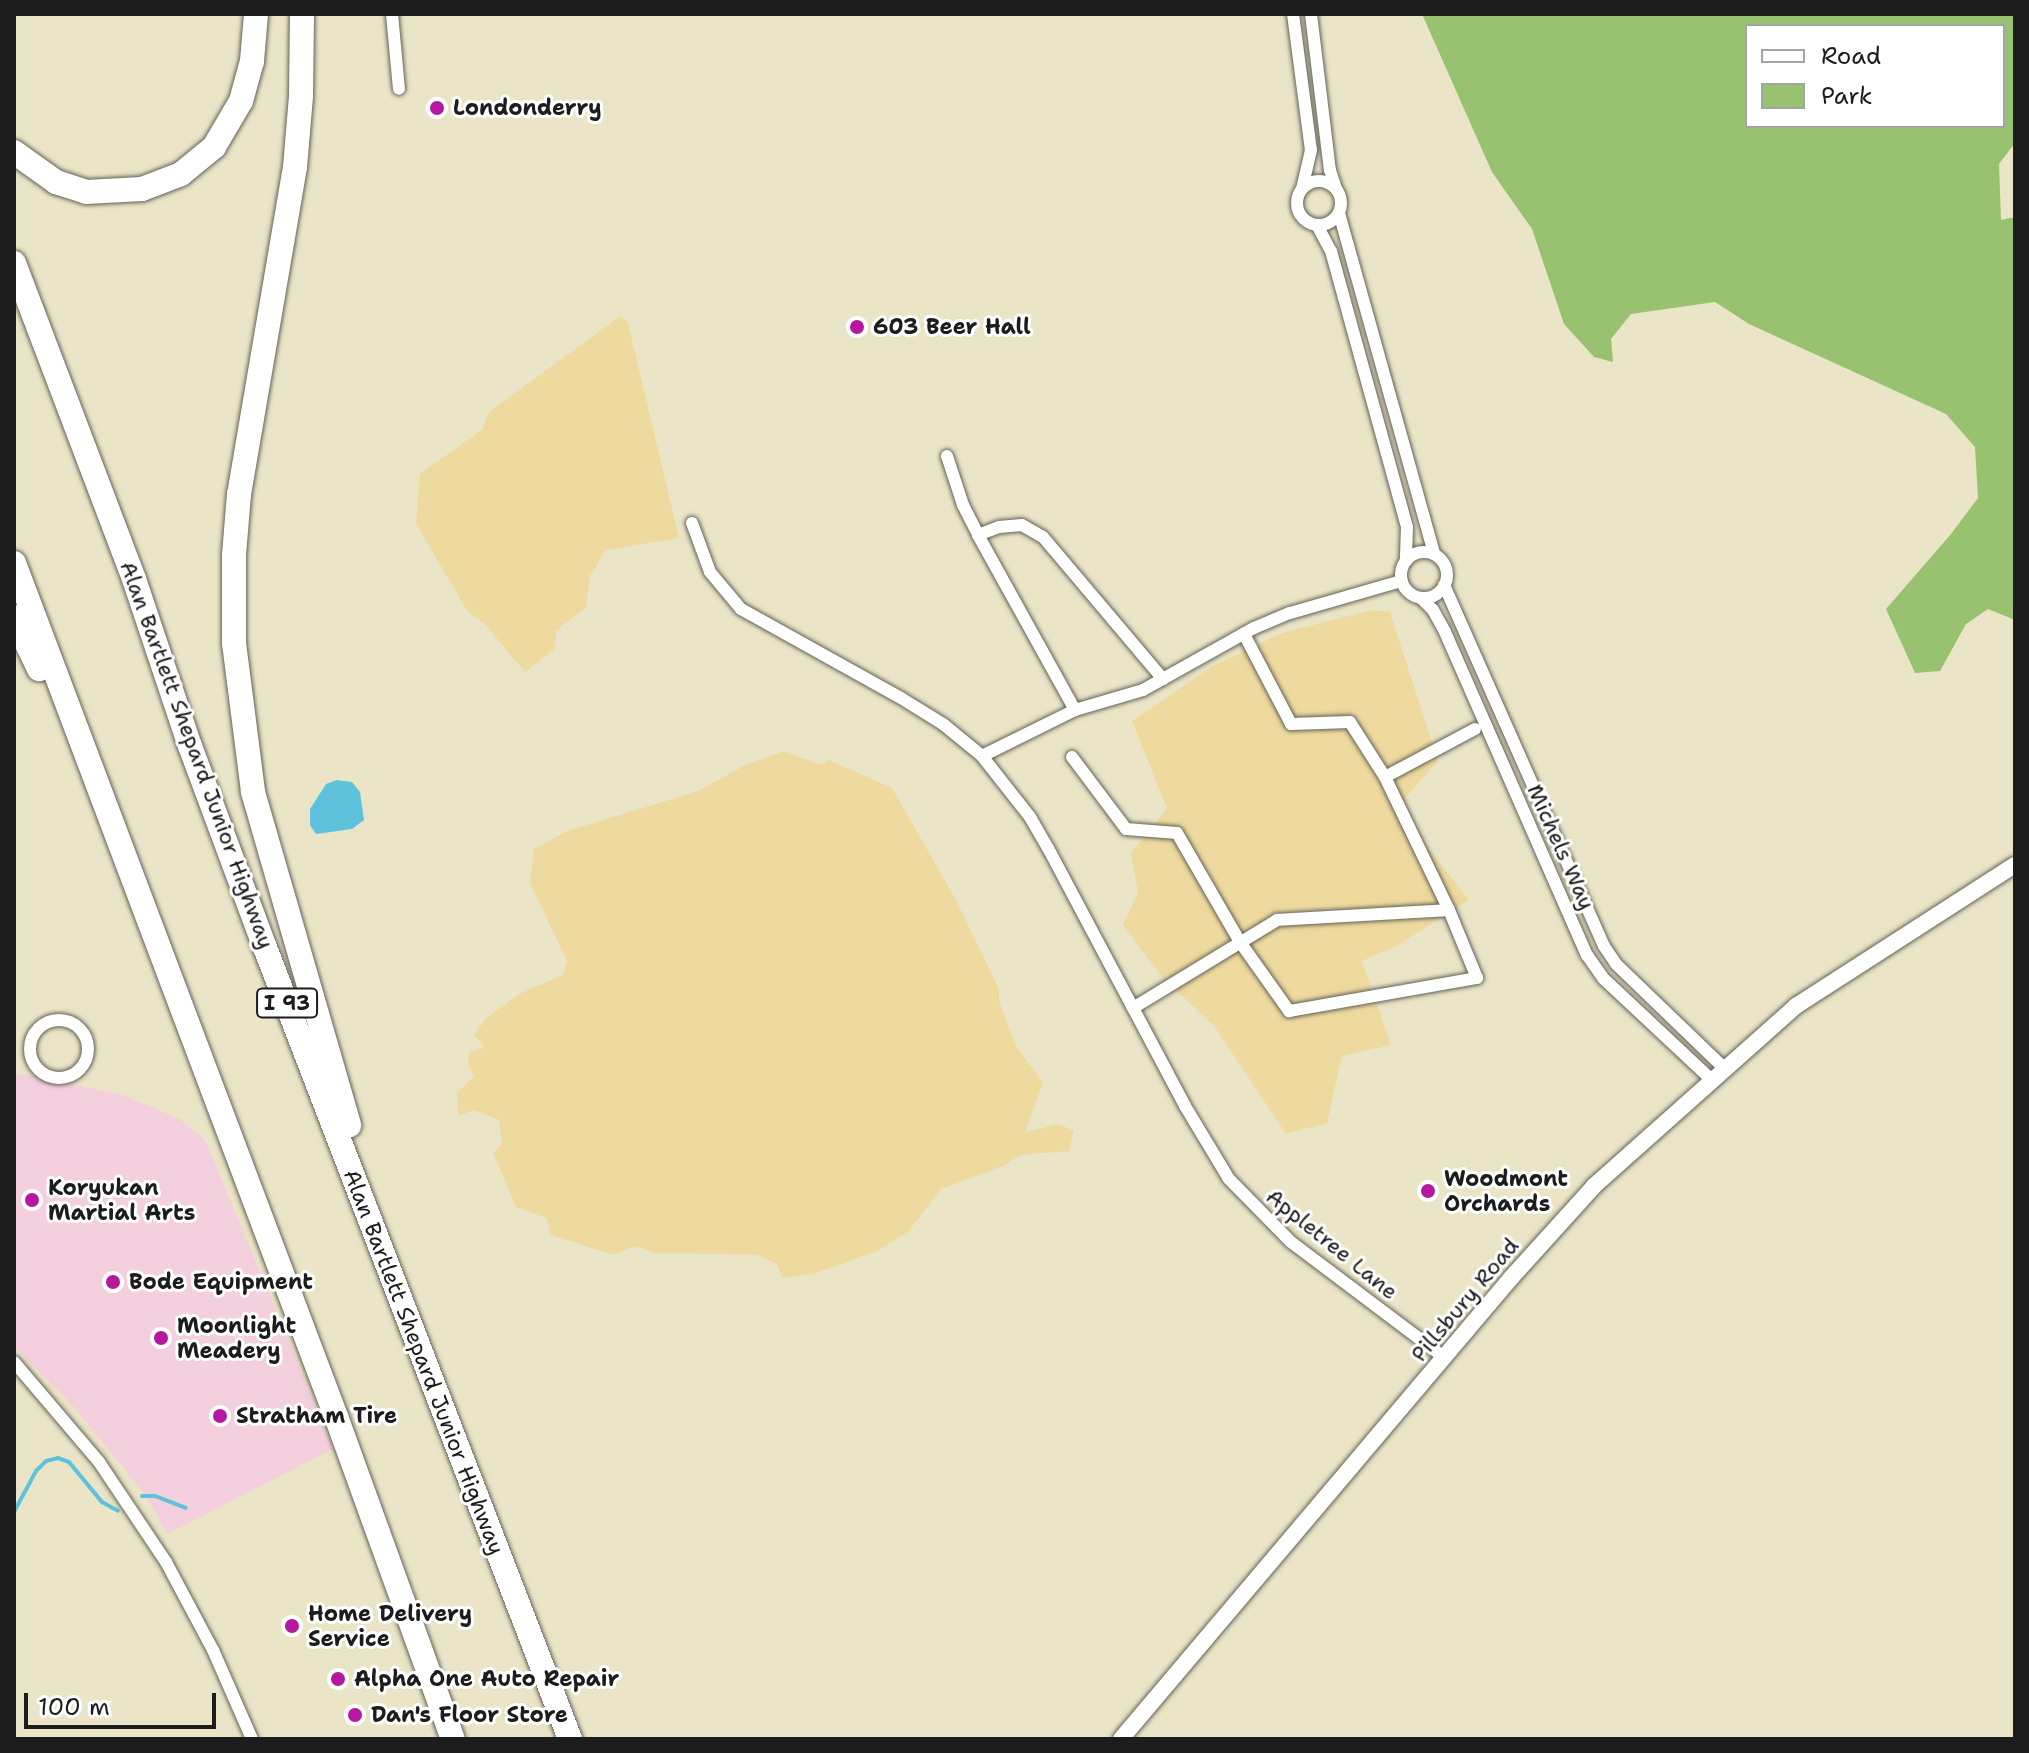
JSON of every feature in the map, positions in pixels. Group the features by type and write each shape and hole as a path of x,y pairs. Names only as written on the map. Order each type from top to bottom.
{"highway":[{"path":"14,152 56,182 86,192 142,189 181,174 214,147 241,101 252,61 256,14"},
{"path":"302,14 301,96 295,167 239,494 234,555 234,643 248,762 272,866 398,1288"},
{"name":"Alan Bartlett Shepard Junior Highway","path":"14,263 134,579 222,831 398,1288 467,1479 570,1739"},
{"path":"14,563 331,1405 453,1739"},
{"path":"14,617 107,809"}],"street":[{"path":"392,14 399,89"},
{"path":"1293,14 1311,150 1296,200 1299,214 1317,225 1331,251 1407,527 1406,561 1401,581 1408,593 1421,598 1435,595 1444,585 1446,570 1434,554 1339,213 1341,201 1330,170 1311,14"},
{"path":"1302,188 1323,181 1336,189"},
{"path":"1317,225 1330,222 1339,213"},
{"path":"947,456 963,505 978,535 1075,710"},
{"name":"Appletree Lane","path":"692,523 710,572 741,609 901,698 943,724 982,756 1030,817 1185,1106 1229,1179 1266,1220 1445,1358"},
{"path":"978,535 999,527 1022,525 1043,537 1163,679"},
{"path":"1406,561 1417,553 1434,554"},
{"path":"982,756 1075,710 1134,693 1290,613 1401,581"},
{"name":"Michels Way","path":"1444,585 1604,946 1639,987 1723,1067"},
{"name":"Michels Way","path":"1421,598 1433,610 1445,632 1587,955 1614,989 1711,1079"},
{"path":"1072,757 1126,829 1177,833 1240,942 1289,1011 1477,978 1449,910 1385,777 1350,722 1291,724 1244,634"},
{"path":"1385,777 1475,729"},
{"name":"Pillsbury Road","path":"1121,1739 1511,1278 1594,1186 1723,1067 1796,1006 2015,865"},
{"path":"1133,1008 1277,920 1449,910"},
{"path":"52,1021 72,1023 80,1028 88,1045 84,1064 70,1076 61,1078 43,1073 31,1058 30,1049 36,1031 52,1021"},
{"path":"14,1049 30,1049"},
{"path":"14,1362 99,1462 166,1562 213,1650 252,1739"}],"shaded area":[{"path":"14,1073 120,1094 180,1119 206,1141 333,1449 167,1534 146,1496 73,1406 14,1346"}],"green space":[{"path":"1422,14 2015,14 2015,143 1999,164 2001,220 2015,217 2015,620 1988,609 1966,624 1940,671 1915,673 1886,609 1978,498 1975,447 1946,414 1749,324 1715,302 1631,314 1611,339 1613,362 1594,357 1564,324 1532,229 1492,172"}],"sand":[{"path":"620,316 628,323 679,538 606,550 590,576 586,607 556,631 555,649 525,672 484,623 468,612 416,524 420,474 483,429 488,413"},
{"path":"1372,610 1390,612 1438,761 1403,800 1404,818 1469,900 1395,947 1362,961 1391,1045 1342,1056 1327,1123 1286,1134 1214,1026 1162,977 1123,925 1138,893 1131,853 1167,809 1132,721 1213,666 1282,633"},
{"path":"783,751 822,765 829,760 892,788 955,898 999,989 999,1001 1016,1046 1043,1082 1025,1132 1059,1124 1074,1131 1069,1151 1020,1155 1003,1166 941,1189 908,1232 877,1251 814,1274 782,1278 777,1264 757,1255 655,1253 636,1246 614,1255 550,1235 547,1218 516,1207 493,1153 502,1144 499,1120 474,1110 458,1116 457,1093 474,1076 468,1064 469,1053 484,1047 474,1035 486,1018 521,993 563,975 567,961 530,883 534,849 567,831 698,791 744,766"}],"water":[{"path":"337,780 352,782 360,792 364,820 352,829 316,834 310,825 310,809 326,784"}],"waterway":[{"path":"14,1512 36,1471 46,1461 58,1458 69,1462 102,1502 118,1511"},
{"path":"142,1496 155,1496 186,1508"}],"place":[{"name":"Londonderry","path":"437,108"},
{"name":"603 Beer Hall","path":"857,327"},
{"name":"Woodmont Orchards","path":"1428,1191"},
{"name":"Koryukan Martial Arts","path":"32,1200"},
{"name":"Bode Equipment","path":"113,1282"},
{"name":"Moonlight Meadery","path":"161,1338"},
{"name":"Stratham Tire","path":"220,1416"},
{"name":"Home Delivery Service","path":"292,1626"},
{"name":"Alpha One Auto Repair","path":"338,1679"},
{"name":"Dan's Floor Store","path":"355,1715"}]}
